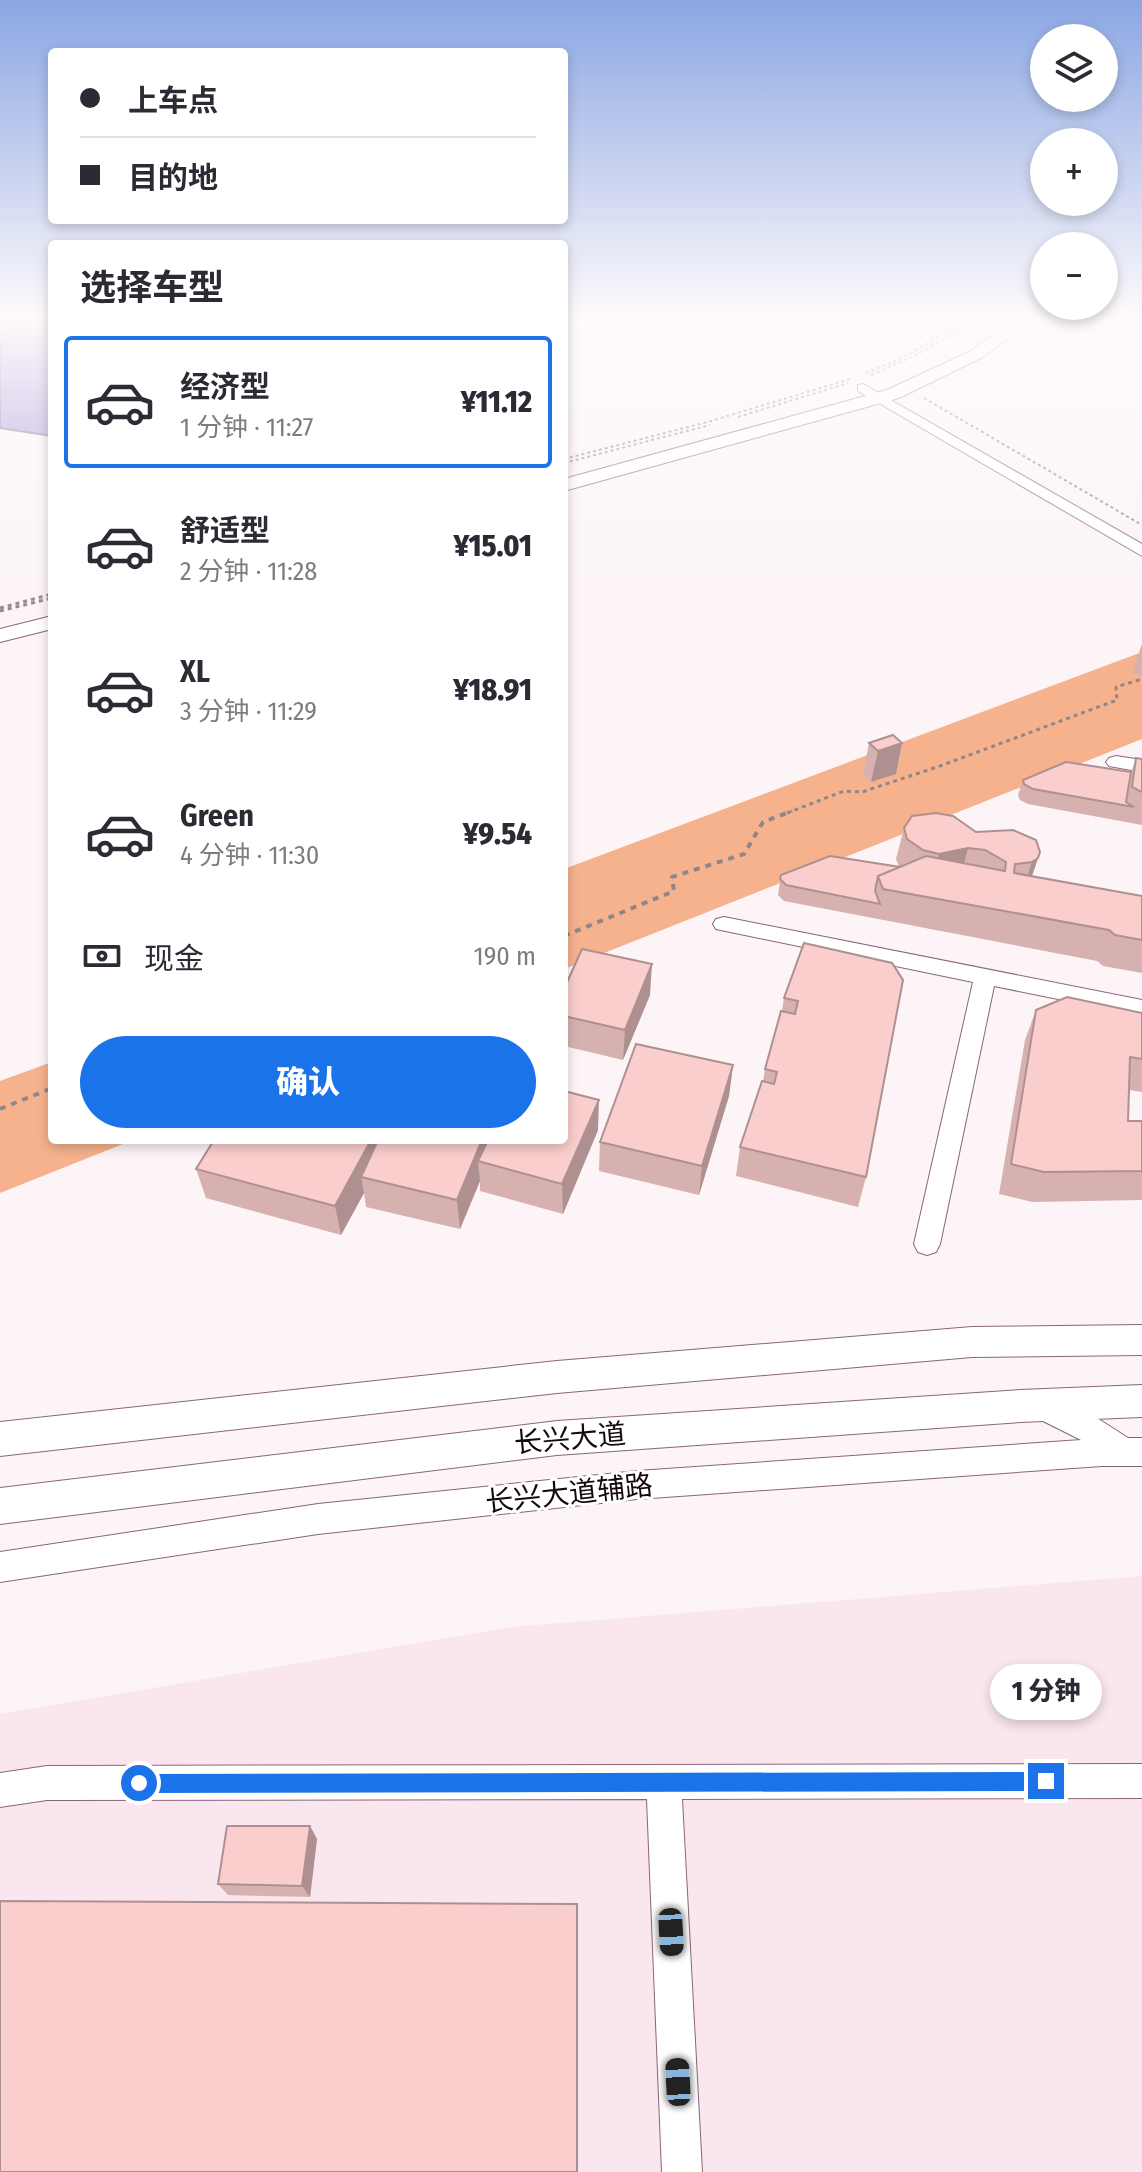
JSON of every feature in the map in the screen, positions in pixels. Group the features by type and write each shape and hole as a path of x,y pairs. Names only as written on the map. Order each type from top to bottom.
{"main road":[{"path":"568,470 750,420"},
{"path":"568,484 805,420"},
{"path":"0,618 48,605"},
{"path":"0,636 48,623"},
{"path":"0,1439 573,1376 972,1342 1142,1340"},
{"name":"长兴大道","path":"0,1506 557,1438 1039,1405 1142,1401"}],"street":[{"path":"928,420 1142,551"},
{"path":"933,420 1142,539"},
{"path":"1116,762 1142,766"},
{"path":"724,924 1142,1008"},
{"path":"927,1244 985,976"},
{"path":"1039,1405 1087,1427 1136,1457"},
{"name":"长兴大道辅路","path":"0,1567 318,1519 637,1485 1136,1457"},
{"path":"0,1790 47,1783 1142,1781"},
{"path":"664,1782 682,2172"}],"path":[{"path":"568,460 714,420"},
{"path":"568,460 718,420"},
{"path":"960,420 1142,525"},
{"path":"0,610 48,597"},
{"path":"568,934 674,891 672,877 744,854 763,822 844,791 862,792 940,766 1102,706 1117,700 1116,687 1142,679"},
{"path":"0,1109 48,1090"}],"shaded area":[{"path":"0,420 48,420 48,435 0,428"},
{"path":"1142,652 1142,739 568,967 568,867"},
{"path":"48,1063 48,1144 123,1144 0,1193 0,1081"},
{"path":"1142,1576 1142,2172 0,2172 0,1714 511,1627"}],"building":[{"path":"893,735 902,743 878,751 869,743"},
{"path":"1136,758 1142,759 1142,792 1132,787"},
{"path":"1066,762 1131,772 1126,802 1134,807 1033,789 1024,784 1023,780"},
{"path":"936,813 953,816 976,832 1013,830 1036,840 1040,852 1038,858 1015,864 1014,873 1142,896 1142,940 1115,935 1109,930 883,889 878,876 926,856 1005,871 1006,862 985,850 968,848 939,854 923,850 907,839 904,828 912,816"},
{"path":"830,856 900,867 878,876 875,891 880,904 786,885 780,879 781,875"},
{"path":"804,943 892,963 903,980 866,1177 740,1147 762,1081 774,1084 777,1072 765,1069 781,1011 795,1014 798,1001 784,998"},
{"path":"582,949 652,964 625,1030 568,1017 568,980"},
{"path":"1067,997 1142,1013 1142,1059 1130,1057 1128,1121 1142,1121 1142,1171 1044,1172 1011,1164 1036,1010"},
{"path":"636,1044 733,1065 702,1166 600,1142"},
{"path":"568,1092 599,1100 562,1184 478,1161 486,1144 568,1144"},
{"path":"212,1144 369,1144 335,1206 196,1169"},
{"path":"376,1144 480,1144 457,1200 361,1177"},
{"path":"227,1826 310,1826 302,1886 218,1884"},
{"path":"0,1901 577,1904 577,2172 0,2172"}],"route":[{"path":"139,1783 1046,1781"}]}
